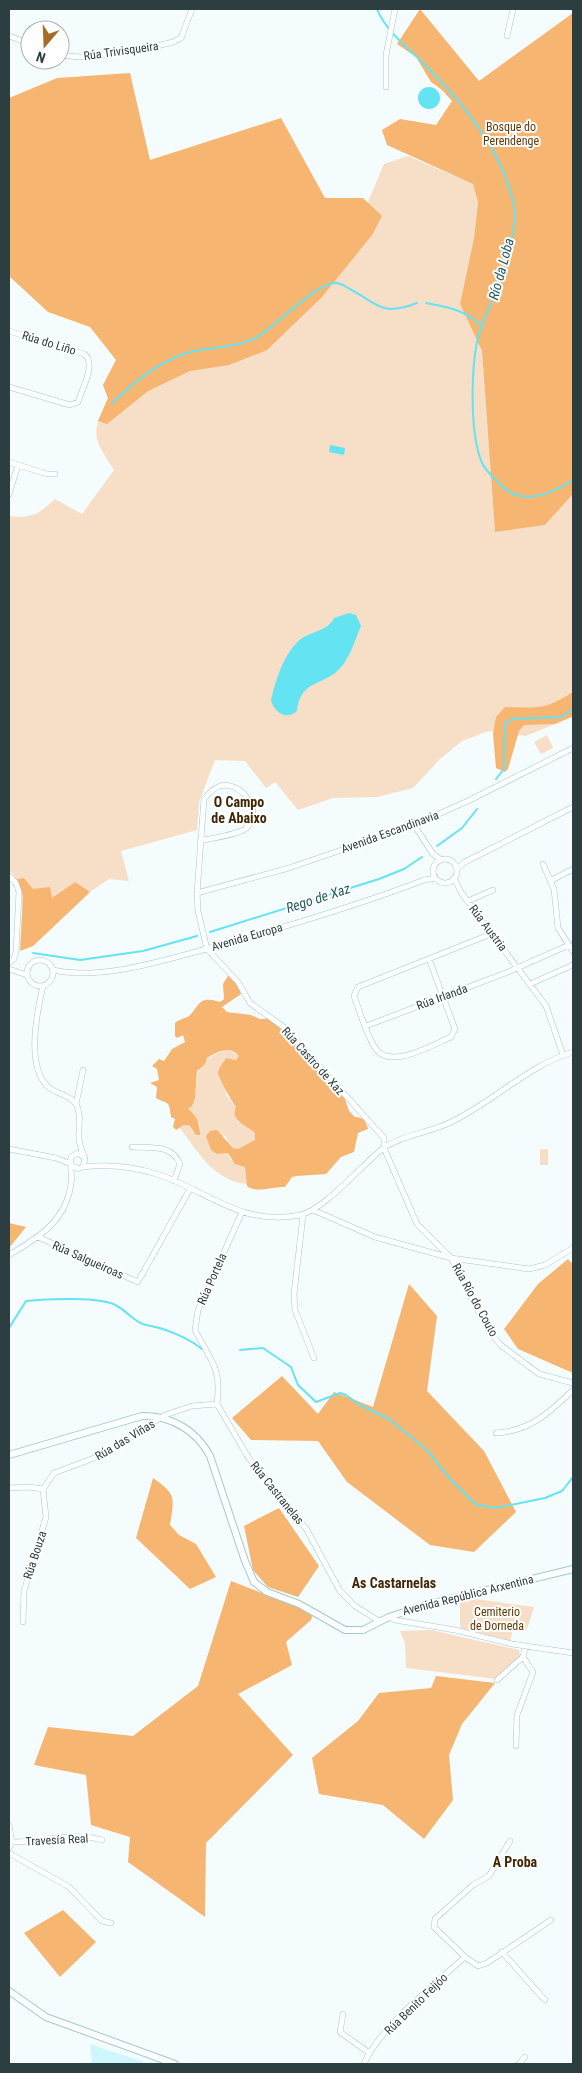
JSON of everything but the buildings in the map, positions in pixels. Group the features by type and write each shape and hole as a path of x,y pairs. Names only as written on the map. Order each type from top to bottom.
{"main road":[{"name":"Avenida República Arxentina","path":"9,1455 142,1416 161,1418 182,1426 203,1444 215,1466 245,1561 260,1588 299,1604 344,1630 363,1630 379,1621 425,1605 573,1569"},
{"path":"9,1991 12,1997 62,2024 175,2064"}],"street":[{"name":"Rúa Trivisqueira","path":"70,56 80,57 136,51 173,42 181,38 192,9"},
{"path":"386,87 386,55 395,9"},
{"path":"507,36 513,9"},
{"name":"Rúa do Liño","path":"9,331 84,354 88,357 90,364 78,402 75,404 70,405 9,387"},
{"path":"9,462 47,474 55,474"},
{"path":"9,494 18,466"},
{"name":"Avenida Escandinavia","path":"197,893 289,868 414,825 470,800 573,748"},
{"name":"Rúa Castro de Xaz","path":"200,841 244,830 251,824 254,816 252,805 241,792 233,787 220,786 204,799 200,841 197,893 198,911 207,949 238,982 250,1003 285,1028 384,1138 384,1148 417,1224 451,1258"},
{"path":"438,861 434,876 441,882 452,880 457,869 465,862 573,807"},
{"path":"414,825 438,861"},
{"path":"438,861 448,858 457,869"},
{"path":"454,863 465,862"},
{"path":"543,864 554,890 558,928 573,950"},
{"path":"550,881 573,869"},
{"path":"9,876 16,883 19,892 16,952 14,959 9,963"},
{"name":"Avenida Europa","path":"53,970 64,973 96,972 139,966 207,949 332,912 434,876"},
{"name":"Rúa Austria","path":"452,880 546,1006 563,1055"},
{"path":"468,901 493,890"},
{"path":"429,959 455,1029 454,1034 451,1038 401,1058 390,1058 374,1048 354,996 358,986 491,934"},
{"name":"Rúa Irlanda","path":"366,1026 444,997 568,945"},
{"path":"16,970 28,967 34,961 43,960 51,965 53,978 43,986 36,986"},
{"path":"530,984 573,965"},
{"path":"28,967 27,975 29,980 36,986 40,1000"},
{"path":"9,969 27,975"},
{"name":"Avenida Europa","path":"53,978 64,973"},
{"path":"43,986 34,1039 39,1071 48,1088 68,1097 76,1104"},
{"path":"9,1149 56,1158 82,1168 99,1165 144,1171 174,1181 215,1202 242,1212 281,1217 303,1215 313,1210 384,1148 411,1135 448,1124 549,1061 573,1052"},
{"path":"9,1255 38,1237 56,1221 64,1208 72,1183 82,1168 85,1157 79,1140 76,1104 83,1070"},
{"path":"72,1183 71,1165 79,1140"},
{"path":"132,1147 167,1149 173,1152 180,1164 174,1181"},
{"path":"56,1158 78,1153 99,1165"},
{"name":"Rúa Salgueiroas","path":"38,1237 139,1280 190,1189"},
{"name":"Rúa Río do Couto","path":"313,1210 375,1237 451,1258 474,1304 493,1336 502,1346 539,1374 573,1383"},
{"name":"Rúa Portela","path":"217,1404 218,1384 213,1360 195,1330 198,1310 242,1212"},
{"path":"303,1215 294,1294 295,1310 314,1358"},
{"path":"451,1258 529,1269 545,1265 573,1248"},
{"path":"496,1433 515,1432 532,1425 573,1390"},
{"path":"161,1418 192,1406 217,1404"},
{"name":"Rúa Castranelas","path":"217,1404 248,1457 307,1530 340,1590 355,1606 379,1621"},
{"name":"Rúa das Viñas","path":"43,1489 54,1473 105,1454 161,1418"},
{"path":"9,1488 29,1487 43,1489"},
{"name":"Rúa Bouza","path":"23,1622 24,1591 46,1517 43,1489"},
{"path":"389,1617 395,1620 525,1646 536,1646 573,1653"},
{"path":"497,1680 523,1657 525,1646"},
{"path":"516,1746 517,1715 533,1672 523,1657"},
{"name":"Travesía Real","path":"9,1825 12,1842 9,1848"},
{"name":"Travesía Real","path":"12,1842 85,1837 102,1840"},
{"path":"510,1841 489,1876 473,1884 435,1919 434,1926 465,1957 478,1966 487,1963 551,1920"},
{"name":"Travesía Real","path":"9,1853 70,1887 102,1921 111,1923"},
{"path":"502,1952 545,2000"},
{"name":"Rúa Benito Feijóo","path":"364,2064 368,2052 416,2001 465,1957"},
{"path":"342,2014 340,2032 368,2052"},
{"path":"519,2064 525,2057"}],"shaded area":[{"path":"90,2044 149,2064 92,2064"}],"green space":[{"name":"Bosque do Perendenge","path":"420,9 479,81 573,13 573,494 545,525 495,532 482,351 460,304 474,238 478,202 473,184 387,145 382,130 400,119 436,125 452,101 431,82 416,57 397,44"},
{"path":"130,73 150,160 281,118 325,198 363,198 382,216 372,235 322,297 267,350 229,365 190,371 148,391 107,424 98,421 108,398 103,385 116,360 90,327 48,312 9,276 9,98 57,78"},
{"path":"408,156 473,184 478,202 474,238 460,304 482,351 495,532 545,525 573,494 573,717 526,736 489,731 462,741 440,759 413,788 377,797 333,798 298,810 275,782 266,788 245,761 215,760 199,802 197,830 121,851 129,881 109,879 90,892 46,934 22,918 20,887 9,870 9,516 29,516 39,512 55,499 82,514 114,470 101,450 96,435 99,420 108,398 103,385 356,230 384,164"},
{"path":"573,692 573,716 555,724 524,725 519,731 508,769 505,772 496,768 493,734 496,717 505,707 540,707 555,702"},
{"path":"547,735 553,748 541,754 534,742"},
{"path":"24,878 33,889 50,887 52,898 75,882 90,892 33,946 20,951 23,896 17,879"},
{"path":"228,976 234,976 241,994 222,1007 227,1012 251,1015 260,1019 274,1018 276,1025 309,1051 320,1070 340,1084 349,1111 355,1117 364,1120 366,1124 368,1129 358,1133 354,1152 341,1157 326,1174 292,1177 285,1187 255,1189 247,1186 245,1167 235,1164 228,1153 217,1154 211,1150 206,1136 210,1131 217,1130 233,1148 238,1149 255,1140 255,1133 235,1116 236,1107 218,1072 226,1058 236,1060 239,1056 232,1051 224,1050 211,1055 197,1071 195,1098 192,1106 188,1109 197,1120 200,1135 196,1135 189,1125 184,1125 176,1130 173,1127 175,1119 171,1117 169,1105 156,1098 157,1087 150,1083 159,1080 157,1069 152,1066 159,1059 164,1061 172,1049 185,1042 183,1035 177,1038 175,1036 175,1023 190,1015 204,1000 220,1002 224,999 223,984"},
{"path":"228,1049 240,1056 236,1060 226,1058 219,1069 227,1096 236,1108 237,1121 255,1133 255,1141 238,1149 233,1148 225,1136 207,1136 217,1154 228,1153 230,1159 245,1167 247,1184 235,1182 216,1171 200,1155 180,1128 189,1125 193,1132 200,1131 200,1124 188,1110 189,1106 192,1106 195,1095 198,1072 206,1060"},
{"path":"540,1149 548,1149 548,1165 540,1165"},
{"path":"9,1223 26,1227 9,1248"},
{"path":"568,1259 573,1264 573,1373 518,1349 504,1329 538,1284"},
{"path":"409,1284 437,1316 427,1391 484,1451 516,1512 474,1552 430,1545 347,1482 318,1441 251,1440 232,1418 282,1376 318,1414 334,1392 373,1407"},
{"path":"153,1478 172,1497 170,1525 179,1535 196,1544 216,1577 190,1589 136,1538"},
{"path":"279,1508 319,1566 298,1597 268,1587 253,1570 244,1526"},
{"path":"231,1581 306,1610 312,1616 311,1620 286,1642 292,1665 238,1694 293,1755 206,1843 205,1917 128,1862 130,1837 91,1825 86,1775 34,1765 48,1727 133,1736 198,1686"},
{"name":"Cemiterio de Dorneda","path":"469,1598 534,1607 527,1629 514,1626 510,1641 460,1628 460,1601"},
{"path":"431,1630 519,1650 520,1656 497,1679 406,1668 405,1643 400,1631"},
{"path":"436,1676 495,1683 462,1724 449,1755 453,1800 424,1839 383,1805 319,1794 312,1758 358,1721 379,1693 431,1688"},
{"path":"63,1910 96,1942 60,1977 24,1933"}],"water":[{"path":"429,87 437,90 440,98 437,106 429,109 421,106 418,98 421,90"},
{"path":"330,445 345,448 344,455 329,452"},
{"path":"349,613 356,615 361,626 345,662 336,673 308,688 303,693 299,700 297,711 289,715 281,714 271,700 278,675 290,651 305,636 328,626 334,618"}],"waterway":[{"name":"Río da Loba","path":"377,9 385,24 452,94 479,128 500,165 514,205 515,217 509,248 499,283 482,325 475,355 473,414 482,463 487,471 507,491 526,497 545,494 573,480"},
{"path":"112,403 150,371 171,359 182,354 234,345 257,337 306,298 325,286 334,283 342,284 380,307 387,309 395,309 417,303"},
{"path":"426,303 463,313 482,326"},
{"name":"Rego de Xaz","path":"496,779 504,769 505,723 512,719 561,717 573,709"},
{"name":"Rego de Xaz","path":"437,846 462,828 477,809"},
{"name":"Rego de Xaz","path":"210,932 379,879 404,869 422,857"},
{"name":"Rego de Xaz","path":"33,953 80,960 143,951 197,936"},
{"path":"9,1328 26,1301 87,1299 117,1306 142,1324 175,1334 202,1349"},
{"path":"240,1350 263,1348 291,1367 298,1385 316,1402 340,1393 389,1419 426,1449 451,1480 475,1504 495,1508 545,1498 562,1491 573,1477"}],"district":[{"name":"O Campo de Abaixo","path":"239,810"},
{"name":"As Castarnelas","path":"394,1583"},
{"name":"A Proba","path":"515,1862"}]}
